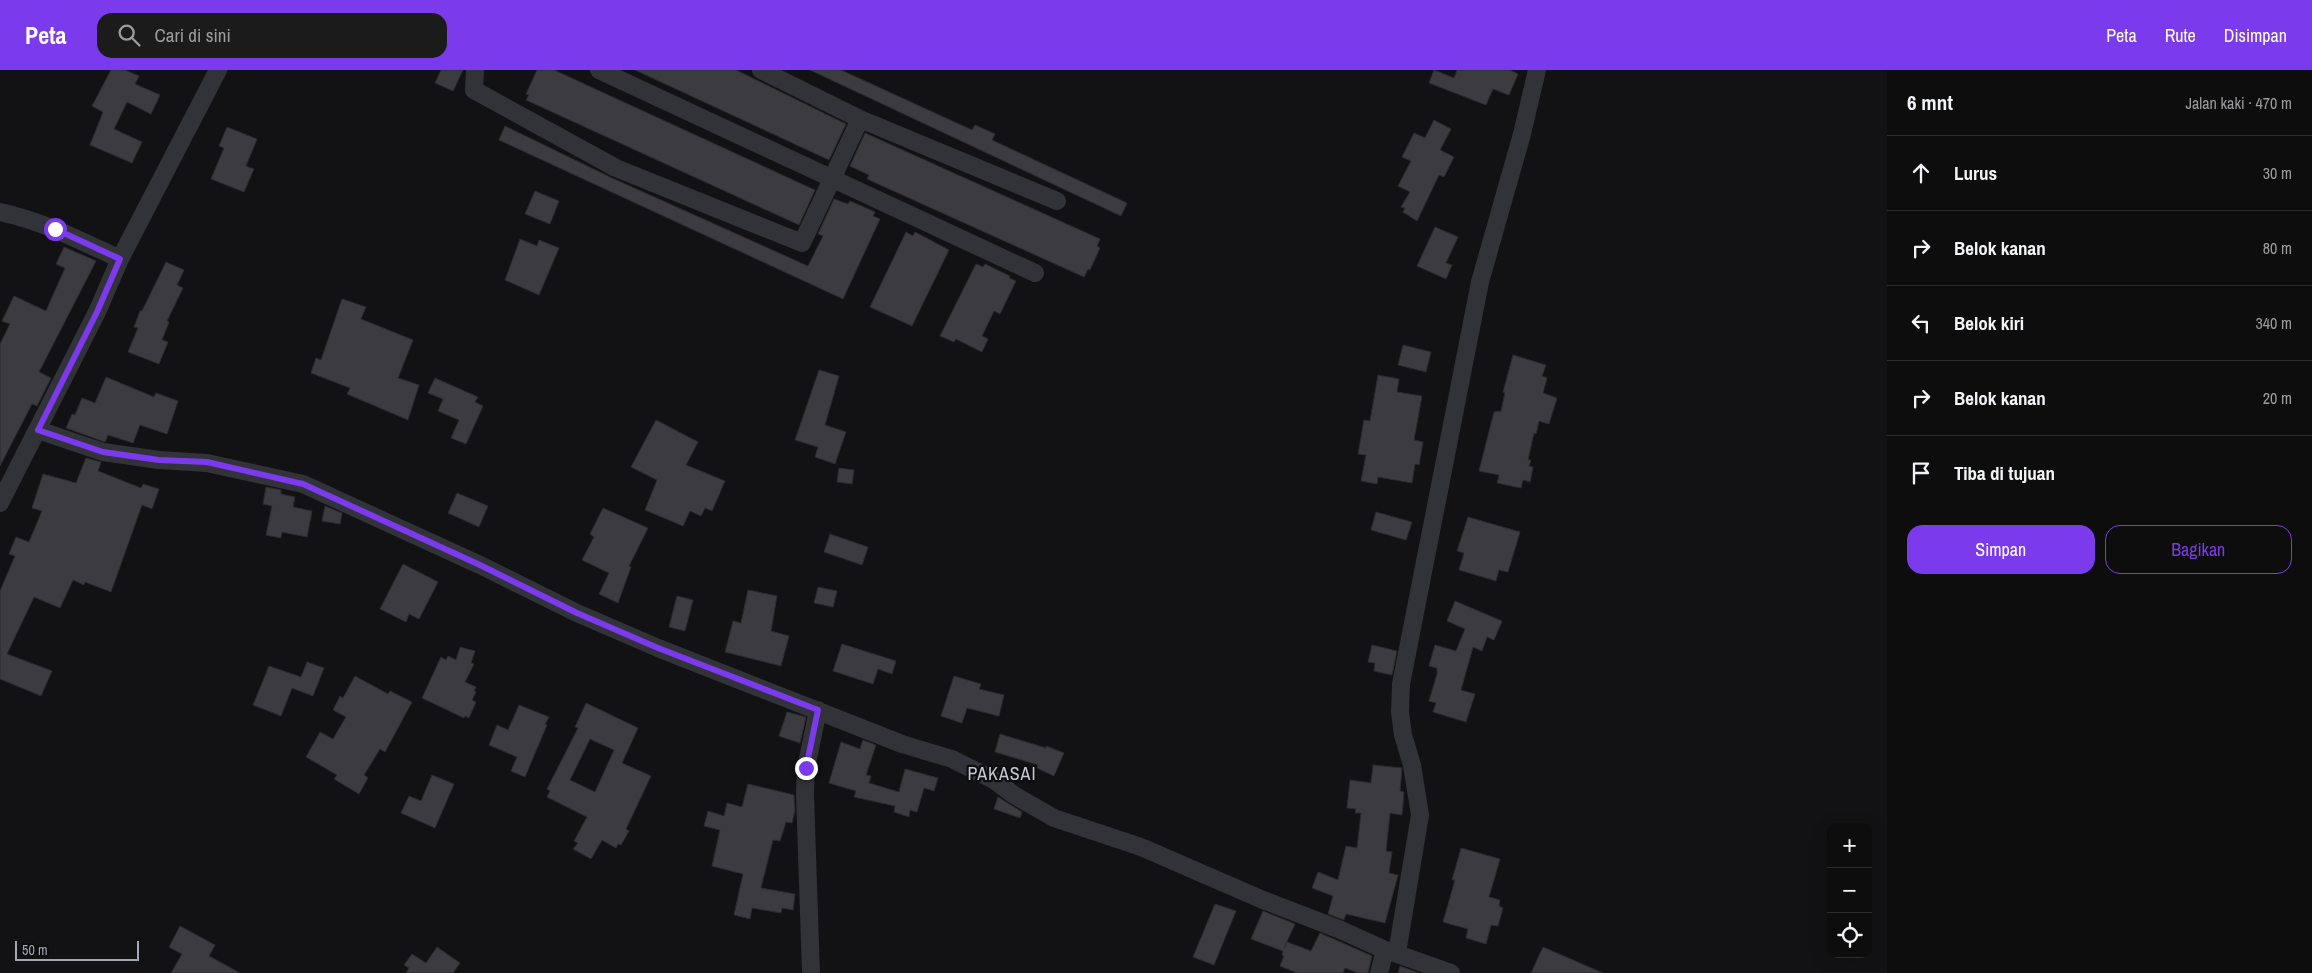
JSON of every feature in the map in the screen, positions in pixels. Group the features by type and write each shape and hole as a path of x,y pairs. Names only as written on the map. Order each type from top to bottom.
{"street":[{"path":"0,503 97,312 120,259 218,70"},
{"path":"475,70 474,90 616,168 802,244 860,119"},
{"path":"599,70 833,177 1035,273"},
{"path":"762,70 860,119 1057,201"},
{"path":"1379,973 1391,952 1420,815 1412,765 1403,735 1400,712 1401,684 1480,282 1522,134 1537,70"},
{"path":"0,212 19,216 55,229 120,259"},
{"path":"38,430 103,452 159,460 207,462 303,484 480,565 577,613 658,648 902,744 972,768 1054,818 1141,847 1263,900 1341,930 1391,952 1451,973"},
{"path":"811,973 806,768 818,710"}],"building":[{"path":"111,70 125,70 139,76 135,84 160,95 151,114 127,102 114,129 142,142 132,163 90,145 103,112 92,106"},
{"path":"441,70 463,70 453,91 435,83"},
{"path":"537,70 554,70 815,190 799,225 526,100 529,95 526,94"},
{"path":"635,70 736,70 846,124 829,160"},
{"path":"810,70 841,70 972,130 975,125 995,134 992,140 1127,203 1121,216"},
{"path":"1434,70 1454,78 1457,70 1510,70 1518,74 1509,95 1493,89 1486,105 1429,83"},
{"path":"1434,120 1451,129 1440,150 1454,157 1444,177 1439,175 1417,221 1403,212 1405,208 1401,207 1410,192 1398,186 1411,161 1402,157 1414,133 1425,138"},
{"path":"505,126 612,178 808,266 823,236 818,234 834,199 848,204 850,201 875,212 873,216 880,219 843,299 499,140"},
{"path":"227,127 257,139 246,166 254,169 244,192 211,179 224,148 219,146"},
{"path":"865,133 1100,239 1097,246 1100,248 1090,270 1088,269 1084,277 867,179 869,175 850,166"},
{"path":"535,191 559,201 550,224 525,214"},
{"path":"1435,227 1458,237 1446,263 1452,265 1446,279 1417,266"},
{"path":"906,232 913,236 915,232 949,250 912,326 870,307"},
{"path":"520,239 537,246 539,240 559,248 539,295 505,280"},
{"path":"64,247 96,261 39,372 51,378 37,406 32,404 0,466 0,344 10,324 2,321 14,296 46,311 65,268 56,264"},
{"path":"166,262 184,270 177,285 183,288 167,321 169,322 162,340 168,342 159,364 128,352 138,328 134,327 140,311 142,311"},
{"path":"976,264 983,267 985,264 1016,281 1000,314 994,311 982,336 988,339 982,352 956,339 954,342 940,336"},
{"path":"342,299 366,307 361,319 413,340 398,378 419,385 408,420 347,394 350,388 311,373 316,358 321,360"},
{"path":"1403,345 1431,352 1426,372 1398,365"},
{"path":"1513,355 1546,365 1542,376 1547,378 1543,393 1557,398 1549,424 1539,421 1536,434 1534,433 1528,460 1531,460 1529,466 1533,467 1530,482 1523,480 1521,488 1497,483 1499,475 1479,471 1494,412 1501,411 1505,393 1503,392"},
{"path":"819,370 839,376 825,425 846,432 835,464 815,457 818,447 795,440"},
{"path":"1378,375 1399,379 1397,392 1422,396 1414,440 1423,442 1419,465 1415,464 1412,483 1378,477 1377,484 1361,481 1366,455 1358,454 1364,420 1370,421"},
{"path":"106,377 154,397 156,393 178,401 167,434 140,425 133,443 108,435 105,442 66,428 72,414 75,415 82,398 95,403"},
{"path":"435,378 478,397 475,402 483,406 466,444 451,438 459,420 438,411 443,399 428,393"},
{"path":"656,420 698,442 686,465 725,481 712,511 705,508 701,516 690,511 683,526 645,510 657,480 631,467"},
{"path":"86,458 101,462 98,471 141,488 143,484 159,489 152,509 142,505 111,592 85,582 84,585 73,580 60,608 34,597 7,654 52,671 41,696 0,679 0,591 15,556 9,554 16,537 29,542 42,511 32,508 43,474 76,483"},
{"path":"839,468 854,470 852,484 837,482"},
{"path":"266,487 281,490 281,494 295,497 293,507 312,511 307,537 282,532 281,538 266,535 272,506 263,504"},
{"path":"457,493 488,506 479,527 448,513"},
{"path":"325,506 342,513 340,524 322,521"},
{"path":"603,508 648,528 629,566 631,567 618,603 599,594 609,573 582,560 594,537 590,534"},
{"path":"1376,512 1412,522 1406,540 1371,530"},
{"path":"1468,517 1520,532 1508,572 1499,570 1496,581 1459,570 1464,553 1457,551"},
{"path":"830,534 868,547 862,565 824,552"},
{"path":"403,564 438,582 419,619 409,614 406,622 380,609"},
{"path":"818,587 837,591 833,607 814,603"},
{"path":"748,590 777,596 771,631 789,636 781,666 725,652 733,621 741,623"},
{"path":"677,596 693,600 685,631 669,627"},
{"path":"1455,601 1502,621 1494,640 1487,637 1482,651 1473,647 1461,690 1475,694 1466,722 1433,712 1436,703 1429,701 1437,674 1437,668 1429,666 1435,645 1456,651 1465,629 1447,621"},
{"path":"842,644 896,661 892,674 878,669 873,684 833,671"},
{"path":"1372,645 1397,651 1392,675 1374,671 1375,663 1368,662"},
{"path":"460,647 475,651 471,663 474,664 465,682 476,687 472,700 476,702 469,718 465,716 464,718 422,698 441,657 446,660 448,656 456,660"},
{"path":"307,662 324,668 313,696 292,688 281,716 253,705 269,666 301,677"},
{"path":"355,676 388,694 390,691 412,702 385,752 380,749 364,775 368,778 359,794 334,779 337,775 306,757 320,732 333,739 346,717 333,710 340,696 343,698"},
{"path":"954,676 981,684 979,689 1004,695 999,716 967,708 962,723 941,716"},
{"path":"586,703 638,728 622,763 651,776 626,829 629,831 621,845 618,844 616,848 602,840 591,859 573,849 578,843 574,841 587,817 547,797 550,791 547,789 578,728 575,727","holes":["590,739 614,750 595,792 570,780"]},
{"path":"519,705 549,717 525,777 511,771 517,757 489,745 497,725 508,730"},
{"path":"787,712 806,717 800,743 779,736"},
{"path":"1000,734 1046,748 1046,746 1064,753 1054,776 1037,768 1038,765 995,752"},
{"path":"863,740 876,745 866,775 871,776 869,783 899,792 905,769 938,778 934,791 924,788 917,812 910,810 909,817 894,812 895,806 854,797 856,791 829,783 841,742 860,749"},
{"path":"1373,765 1402,768 1400,791 1404,792 1402,815 1390,813 1386,851 1392,852 1389,873 1398,875 1385,923 1346,914 1344,920 1328,914 1333,896 1312,888 1318,872 1338,880 1346,846 1357,848 1361,813 1355,813 1356,809 1347,808 1350,780 1371,783"},
{"path":"432,775 454,784 435,828 401,813 409,796 421,801"},
{"path":"748,784 794,795 795,810 792,823 786,822 780,841 773,840 761,888 795,894 793,910 782,908 781,913 752,908 750,919 734,915 743,874 712,866 720,830 704,826 708,811 724,816 727,803 742,807"},
{"path":"998,797 1022,812 1020,818 994,809"},
{"path":"1461,848 1500,859 1489,897 1500,900 1499,906 1503,908 1498,926 1491,925 1486,944 1466,938 1468,929 1443,922 1455,880 1452,880"},
{"path":"1215,904 1236,911 1214,965 1193,957"},
{"path":"1263,911 1295,924 1284,948 1287,942 1311,951 1320,933 1372,956 1368,973 1358,973 1345,968 1343,973 1297,973 1280,966 1284,956 1282,955 1283,951 1251,939"},
{"path":"180,926 215,945 209,956 240,973 171,973 182,954 169,947"},
{"path":"437,947 460,963 453,973 406,973 409,968 404,965 412,954 426,963"},
{"path":"1543,947 1603,973 1531,973"},
{"path":"1400,966 1419,973 1398,973"}],"district":[{"name":"PAKASAI","path":"1002,773"}],"route":[{"path":"55,229 120,259 97,312 38,430 103,452 159,460 207,462 303,484 480,565 577,613 658,648 818,710 806,768"}]}
